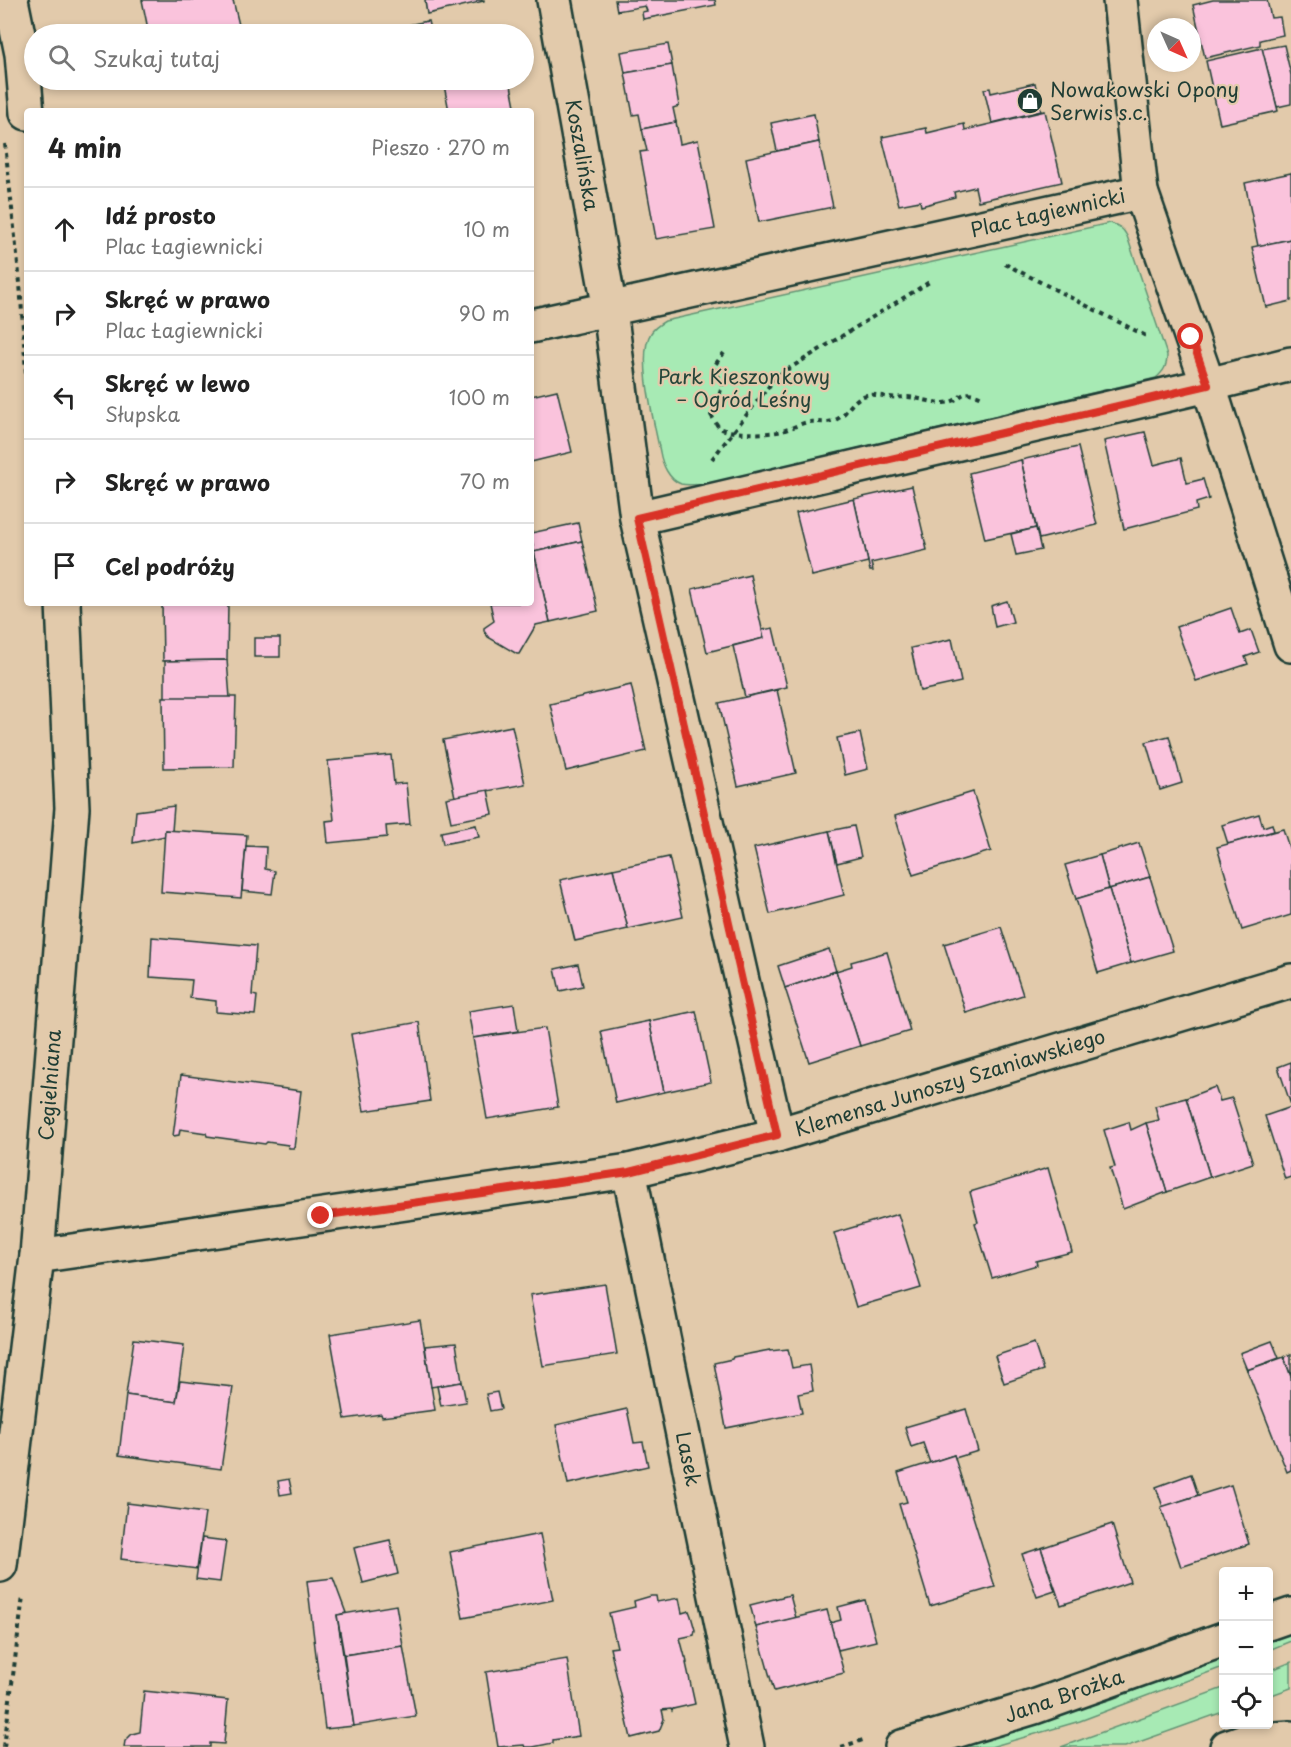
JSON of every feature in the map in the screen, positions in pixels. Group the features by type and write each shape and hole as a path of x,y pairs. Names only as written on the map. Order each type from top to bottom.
{"street":[{"path":"12,0 24,77"},
{"name":"Koszalińska","path":"554,0 610,310"},
{"path":"1120,0 1141,192"},
{"path":"25,90 27,108"},
{"name":"Plac Łagiewnicki","path":"534,325 1141,192 1208,385 1291,645"},
{"path":"610,310 637,518 777,1135"},
{"path":"637,518 1291,364"},
{"name":"Cegielniana","path":"0,1565 37,1256 72,808 63,606"},
{"name":"Klemensa Junoszy Szaniawskiego","path":"37,1256 629,1172 777,1135 1291,981"},
{"name":"Lasek","path":"629,1172 747,1747"},
{"path":"1273,1622 1291,1615"},
{"name":"Jana Brożka","path":"902,1747 1034,1707 1219,1641"},
{"path":"1227,1747 1244,1741 1291,1738"}],"path":[{"path":"4,138 20,283 24,343"},
{"path":"1000,261 1153,339"},
{"path":"685,506 693,484 777,376 939,276"},
{"path":"724,353 714,366 713,372 722,380 723,386 711,415 719,428 733,433 778,432 806,422 826,423 844,415 852,404 867,395 909,397 942,403 950,402 970,392 982,397"}],"green space":[{"name":"Park Kieszonkowy – Ogród Leśny","path":"1110,223 1120,227 1127,236 1167,355 1164,368 1156,378 706,484 681,484 673,479 664,466 651,409 645,357 651,333 665,321"},
{"path":"1291,1630 1291,1641 1273,1648 1273,1637"},
{"path":"1219,1658 1219,1669 1080,1721 991,1747 952,1747 1112,1699"},
{"path":"1291,1662 1291,1688 1273,1695 1273,1669"},
{"path":"1219,1689 1219,1713 1125,1747 1061,1747"}],"building":[{"path":"142,0 233,0 239,24 147,24"},
{"path":"425,0 484,0 484,1 427,14"},
{"path":"615,0 715,0 716,5 643,19 642,12 647,11 645,6 617,11"},
{"path":"1213,0 1267,0 1271,18 1280,17 1283,35 1260,40 1260,45 1205,58 1201,40 1201,18 1196,18 1193,5"},
{"path":"428,21 429,24 413,24"},
{"path":"668,44 672,65 625,73 621,52"},
{"path":"1284,45 1291,75 1291,104 1277,107 1262,49"},
{"path":"1262,48 1278,111 1220,124 1206,61"},
{"path":"672,65 679,106 673,108 676,122 642,129 639,114 633,115 625,73"},
{"path":"1035,83 1041,111 992,123 984,89 990,88 991,93"},
{"path":"445,90 512,90 515,108 448,108"},
{"path":"1045,111 1062,182 978,201 975,187 954,192 955,197 921,206 920,201 899,205 882,137 926,128 927,133 964,124 965,130"},
{"path":"814,114 819,142 777,151 771,123"},
{"path":"676,122 680,144 698,140 715,229 656,239 640,152 647,151 642,129"},
{"path":"819,142 833,207 759,222 746,158"},
{"path":"1291,173 1291,239 1258,246 1245,183"},
{"path":"1291,239 1291,301 1266,307 1252,247"},
{"path":"557,390 572,452 534,461 534,395"},
{"path":"1145,432 1154,465 1181,458 1187,483 1203,479 1209,499 1196,503 1197,510 1124,529 1104,441"},
{"path":"1078,447 1097,525 1039,539 1021,460"},
{"path":"1021,460 1036,528 985,539 969,473"},
{"path":"912,486 927,550 871,563 873,571 870,571 854,499"},
{"path":"854,499 868,562 812,576 796,513"},
{"path":"578,523 582,541 534,552 534,532"},
{"path":"1036,528 1041,550 1016,555 1011,534"},
{"path":"582,541 598,611 550,622 534,552"},
{"path":"534,552 550,622 536,625 517,654 488,637 484,628 494,621 491,606 534,606"},
{"path":"750,575 764,638 707,652 692,589"},
{"path":"1007,601 1013,622 995,627 991,606"},
{"path":"162,606 228,606 227,660 163,661"},
{"path":"1231,608 1240,634 1251,630 1259,652 1245,657 1248,664 1196,681 1176,627"},
{"path":"773,628 787,687 745,697 733,646 764,638 762,630"},
{"path":"254,638 280,638 280,657 254,657"},
{"path":"952,639 961,682 920,691 911,648"},
{"path":"227,660 230,698 165,698 165,661"},
{"path":"631,685 646,751 566,771 550,704"},
{"path":"777,690 796,773 738,786 719,703"},
{"path":"163,697 236,697 234,767 164,768"},
{"path":"512,726 525,784 455,797 443,740"},
{"path":"860,733 868,769 845,775 837,738"},
{"path":"1169,736 1182,783 1160,790 1146,742"},
{"path":"391,755 394,784 406,783 410,824 386,826 387,837 328,843 326,821 334,820 328,761"},
{"path":"488,790 493,814 451,822 446,798"},
{"path":"973,792 991,851 913,875 895,816"},
{"path":"174,806 172,831 165,830 165,836 133,843 136,811"},
{"path":"1259,814 1263,827 1272,824 1274,831 1228,844 1222,825"},
{"path":"476,825 479,837 443,844 441,832"},
{"path":"854,826 861,857 837,863 829,831"},
{"path":"1283,829 1291,854 1291,915 1242,930 1217,847"},
{"path":"165,830 247,835 241,898 161,892"},
{"path":"829,831 844,895 770,914 754,848"},
{"path":"1139,843 1150,877 1109,889 1100,855"},
{"path":"246,846 266,847 265,869 275,871 272,894 242,891"},
{"path":"1100,855 1109,889 1076,899 1065,865"},
{"path":"669,857 683,917 628,929 613,869"},
{"path":"613,869 628,929 575,941 560,880"},
{"path":"1150,877 1173,951 1131,963 1109,889"},
{"path":"1109,889 1131,963 1098,973 1076,899"},
{"path":"1001,927 1023,995 966,1013 944,944"},
{"path":"152,937 256,946 252,995 257,996 255,1015 216,1012 216,1001 190,998 192,980 150,977"},
{"path":"829,949 836,971 785,988 778,966"},
{"path":"887,952 910,1031 860,1046 836,971 852,966 851,962"},
{"path":"578,964 583,986 560,991 555,969"},
{"path":"836,971 860,1046 809,1062 785,988"},
{"path":"514,1004 518,1031 473,1038 468,1011"},
{"path":"696,1011 711,1082 664,1092 649,1021"},
{"path":"649,1021 664,1092 616,1103 601,1031"},
{"path":"419,1022 430,1101 364,1111 351,1034"},
{"path":"545,1028 558,1107 487,1119 473,1038"},
{"path":"1291,1062 1291,1105 1278,1067"},
{"path":"181,1075 301,1091 294,1148 267,1142 265,1144 207,1136 206,1133 180,1129 179,1135 173,1136"},
{"path":"1215,1087 1220,1101 1232,1098 1253,1163 1210,1177 1186,1098"},
{"path":"1186,1098 1210,1177 1167,1192 1146,1123 1159,1120 1155,1106"},
{"path":"1291,1107 1291,1177 1285,1179 1265,1116"},
{"path":"1129,1122 1131,1130 1146,1123 1167,1192 1123,1209 1110,1168 1115,1167 1104,1130"},
{"path":"1048,1168 1072,1252 1036,1261 1037,1265 992,1278 975,1223 978,1222 970,1192"},
{"path":"898,1214 921,1288 856,1307 834,1233"},
{"path":"605,1284 617,1354 543,1366 530,1295"},
{"path":"420,1320 435,1410 345,1419 330,1334"},
{"path":"134,1339 184,1345 176,1402 126,1395"},
{"path":"1272,1341 1279,1358 1247,1370 1240,1353"},
{"path":"456,1343 462,1382 431,1387 425,1346"},
{"path":"1034,1343 1043,1370 1004,1383 995,1356"},
{"path":"788,1349 792,1368 809,1365 813,1391 798,1394 802,1413 726,1428 714,1363 770,1350"},
{"path":"1291,1354 1291,1377 1284,1357"},
{"path":"1284,1357 1291,1377 1291,1470 1287,1472 1247,1370"},
{"path":"180,1381 233,1387 221,1469 119,1455 126,1395 176,1402"},
{"path":"462,1382 466,1402 441,1406 437,1386"},
{"path":"497,1392 501,1409 490,1411 486,1394"},
{"path":"627,1409 634,1443 643,1442 648,1466 568,1484 556,1425"},
{"path":"966,1409 978,1451 955,1458 954,1455 930,1463 923,1443 911,1447 905,1427"},
{"path":"954,1455 995,1587 930,1606 899,1504 907,1502 898,1473"},
{"path":"1191,1474 1198,1495 1163,1507 1156,1487"},
{"path":"289,1479 292,1493 280,1495 278,1481"},
{"path":"1231,1485 1249,1544 1181,1567 1161,1507"},
{"path":"127,1503 205,1513 197,1569 121,1559"},
{"path":"1112,1524 1130,1582 1061,1605 1041,1548"},
{"path":"540,1534 553,1600 463,1618 450,1552"},
{"path":"202,1538 226,1541 220,1582 196,1579"},
{"path":"390,1540 398,1574 363,1583 354,1548"},
{"path":"1041,1548 1055,1591 1037,1597 1022,1554"},
{"path":"333,1578 346,1613 337,1615 354,1726 325,1729 307,1581"},
{"path":"790,1595 796,1618 756,1627 750,1605"},
{"path":"656,1596 657,1602 679,1598 682,1613 689,1611 695,1630 694,1635 680,1638 695,1704 672,1711 671,1709 662,1710 664,1719 659,1731 631,1738 610,1648 617,1647 609,1613 635,1607 634,1601"},
{"path":"865,1600 876,1641 838,1650 830,1623 841,1620 838,1607"},
{"path":"396,1605 403,1646 344,1655 337,1615"},
{"path":"827,1610 844,1673 774,1691 756,1627"},
{"path":"403,1646 416,1716 354,1726 344,1655"},
{"path":"567,1659 579,1736 553,1740 553,1743 533,1747 524,1745 498,1747 486,1672"},
{"path":"144,1691 228,1700 224,1744 210,1743 210,1747 124,1747 125,1741 132,1734 140,1732"}],"place":[{"name":"Nowakowski Opony Serwis s.c.","path":"1030,101"}],"route":[{"path":"321,1216 629,1172 777,1135 637,518 1208,385 1191,337"}]}
